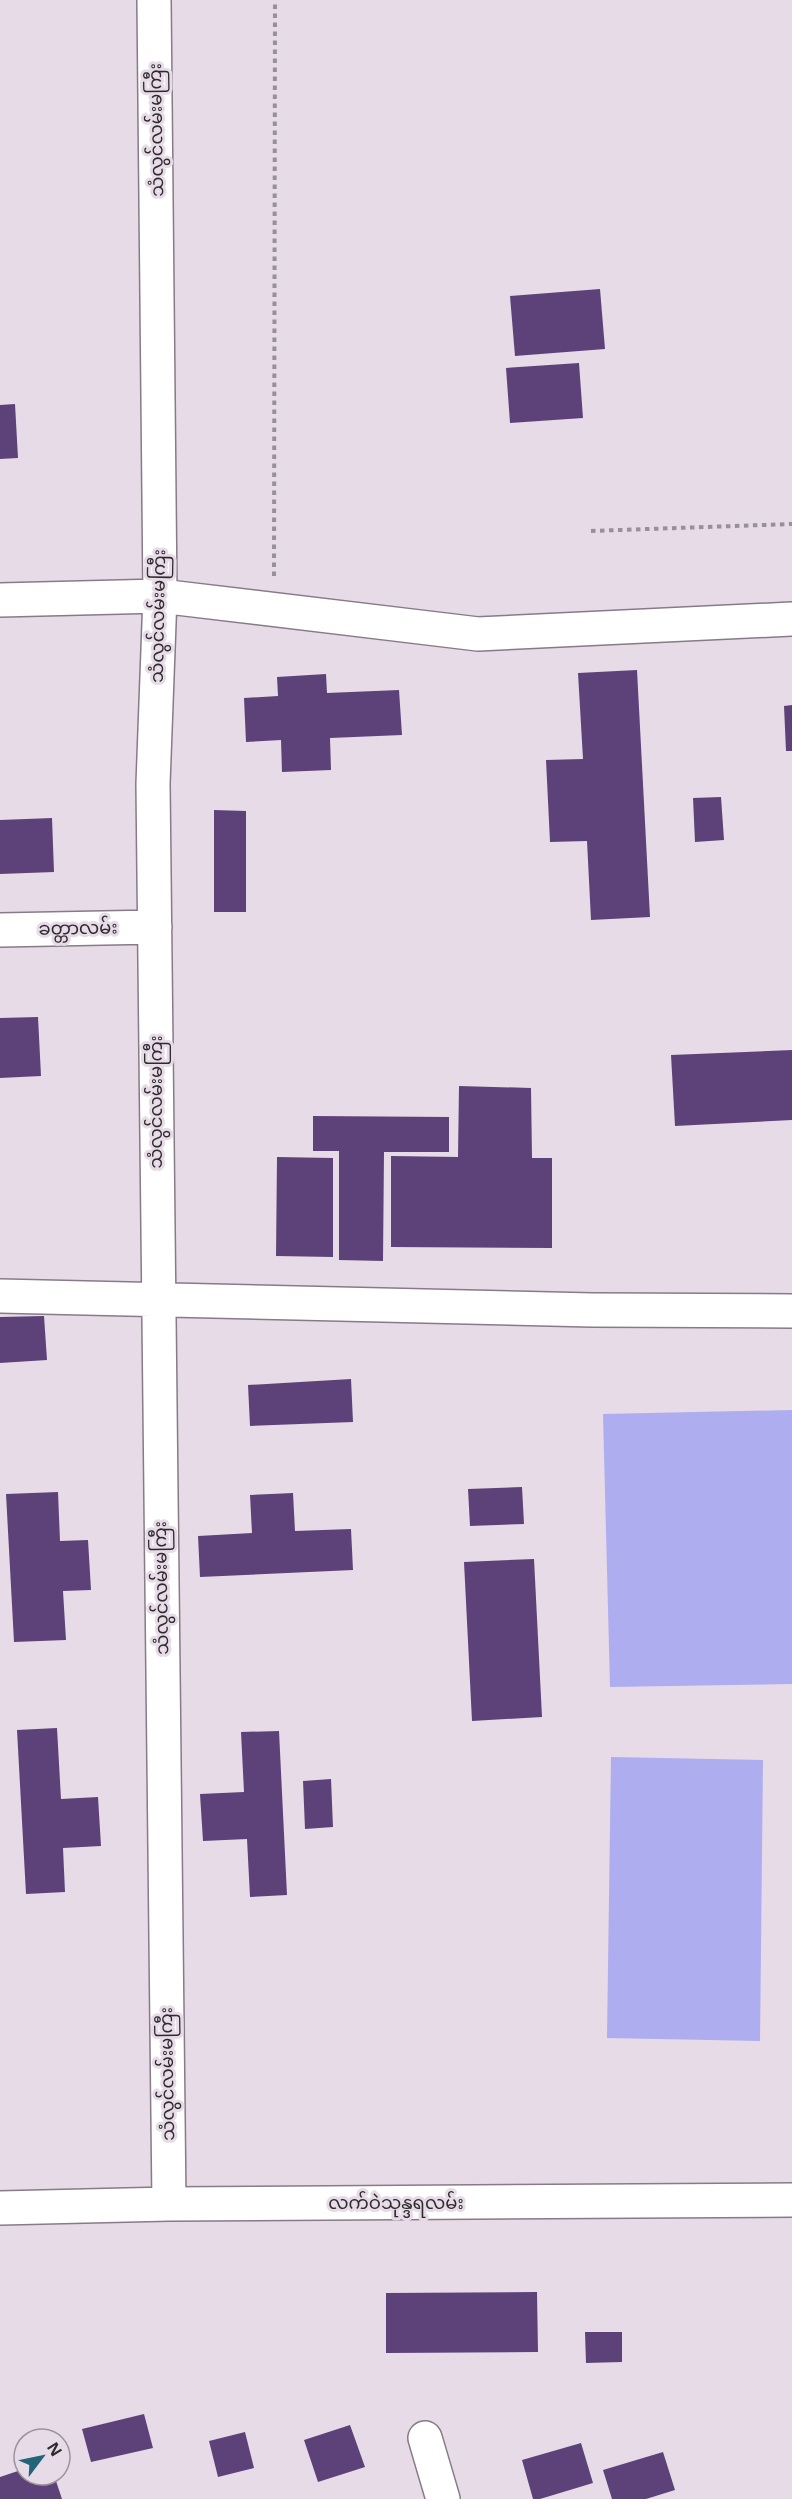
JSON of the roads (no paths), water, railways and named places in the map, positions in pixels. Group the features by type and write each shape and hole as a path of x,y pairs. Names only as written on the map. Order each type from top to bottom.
{"street":[{"name":"သံလွင်လမ်းမကြီး","path":"154,0 160,596 153,784 169,2204"},
{"path":"0,600 160,596 477,634 792,619"},
{"name":"ခတ္တာလမ်း","path":"0,930 155,927"},
{"path":"0,1296 592,1310 792,1311"},
{"name":"လက်ဝဲသုန္ဒရလမ်း","path":"0,2208 169,2204 792,2200"},
{"path":"425,2438 443,2499"}],"water":[{"path":"792,1410 792,1684 610,1687 603,1414"},
{"path":"611,1757 763,1760 760,2041 607,2038"}]}
